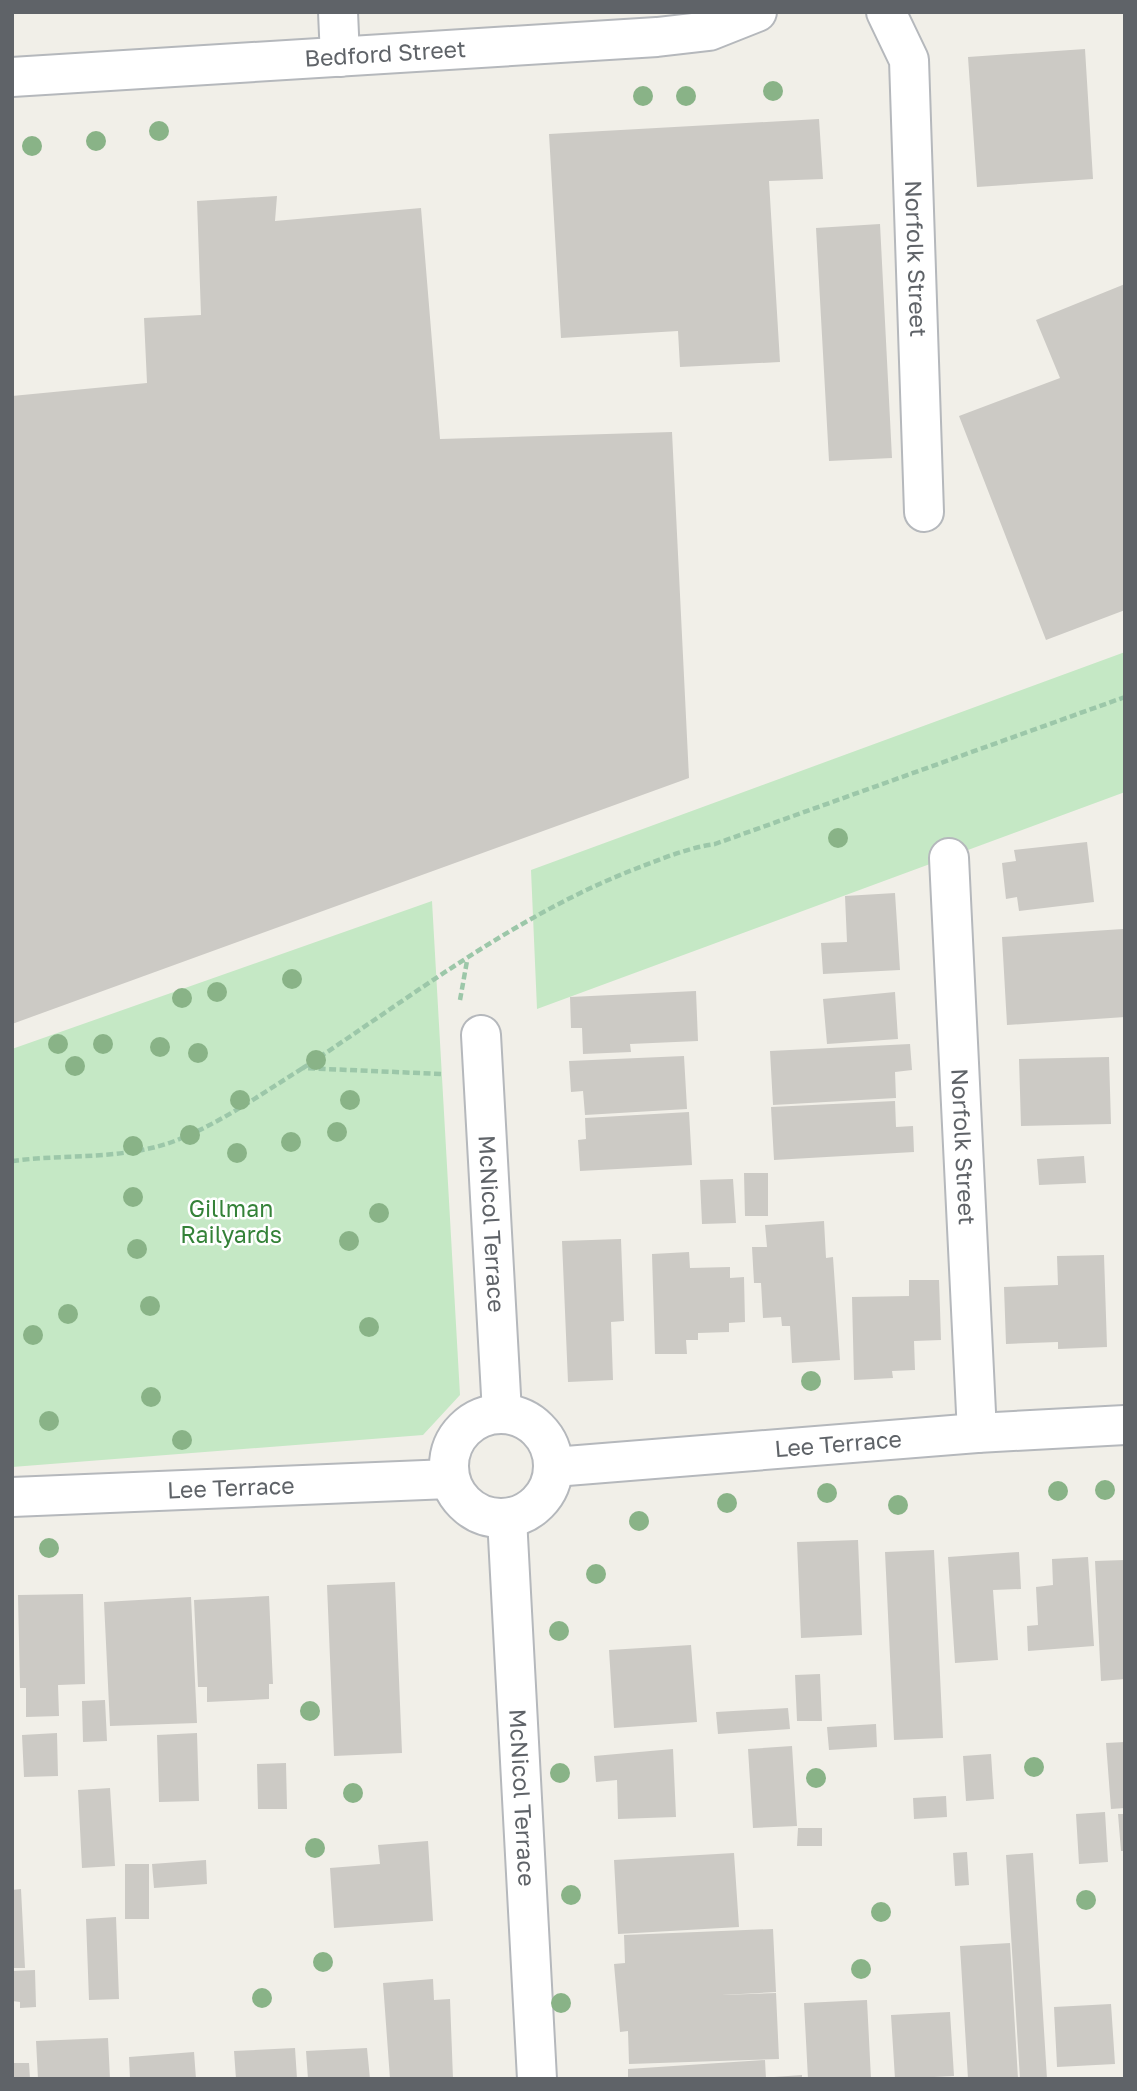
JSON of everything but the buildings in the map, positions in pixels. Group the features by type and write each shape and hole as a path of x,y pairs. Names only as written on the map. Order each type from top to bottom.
{"street":[{"path":"338,12 340,57"},
{"name":"Bedford Street","path":"12,77 657,37 709,31 757,12"},
{"name":"Norfolk Street","path":"886,12 909,60 924,512"},
{"name":"Norfolk Street","path":"949,858 977,1433"},
{"name":"McNicol Terrace","path":"481,1035 502,1413"},
{"path":"502,1413 533,1424 545,1436 554,1467 551,1482 539,1501 521,1514 492,1518 477,1513 455,1493 449,1479 447,1463 459,1433 486,1415 502,1413"},
{"name":"Lee Terrace","path":"554,1467 977,1433 1125,1425"},
{"name":"Lee Terrace","path":"12,1497 449,1479"},
{"name":"McNicol Terrace","path":"507,1518 537,2079"}],"path":[{"path":"12,1161 132,1151 172,1142 232,1111 303,1068 508,931 564,899 683,850 715,844 1125,696"},
{"path":"303,1068 484,1076"}],"green space":[{"path":"1125,652 1125,792 537,1009 531,870"},
{"name":"Gillman Railyards","path":"432,901 460,1395 423,1435 12,1467 12,1049"}]}
